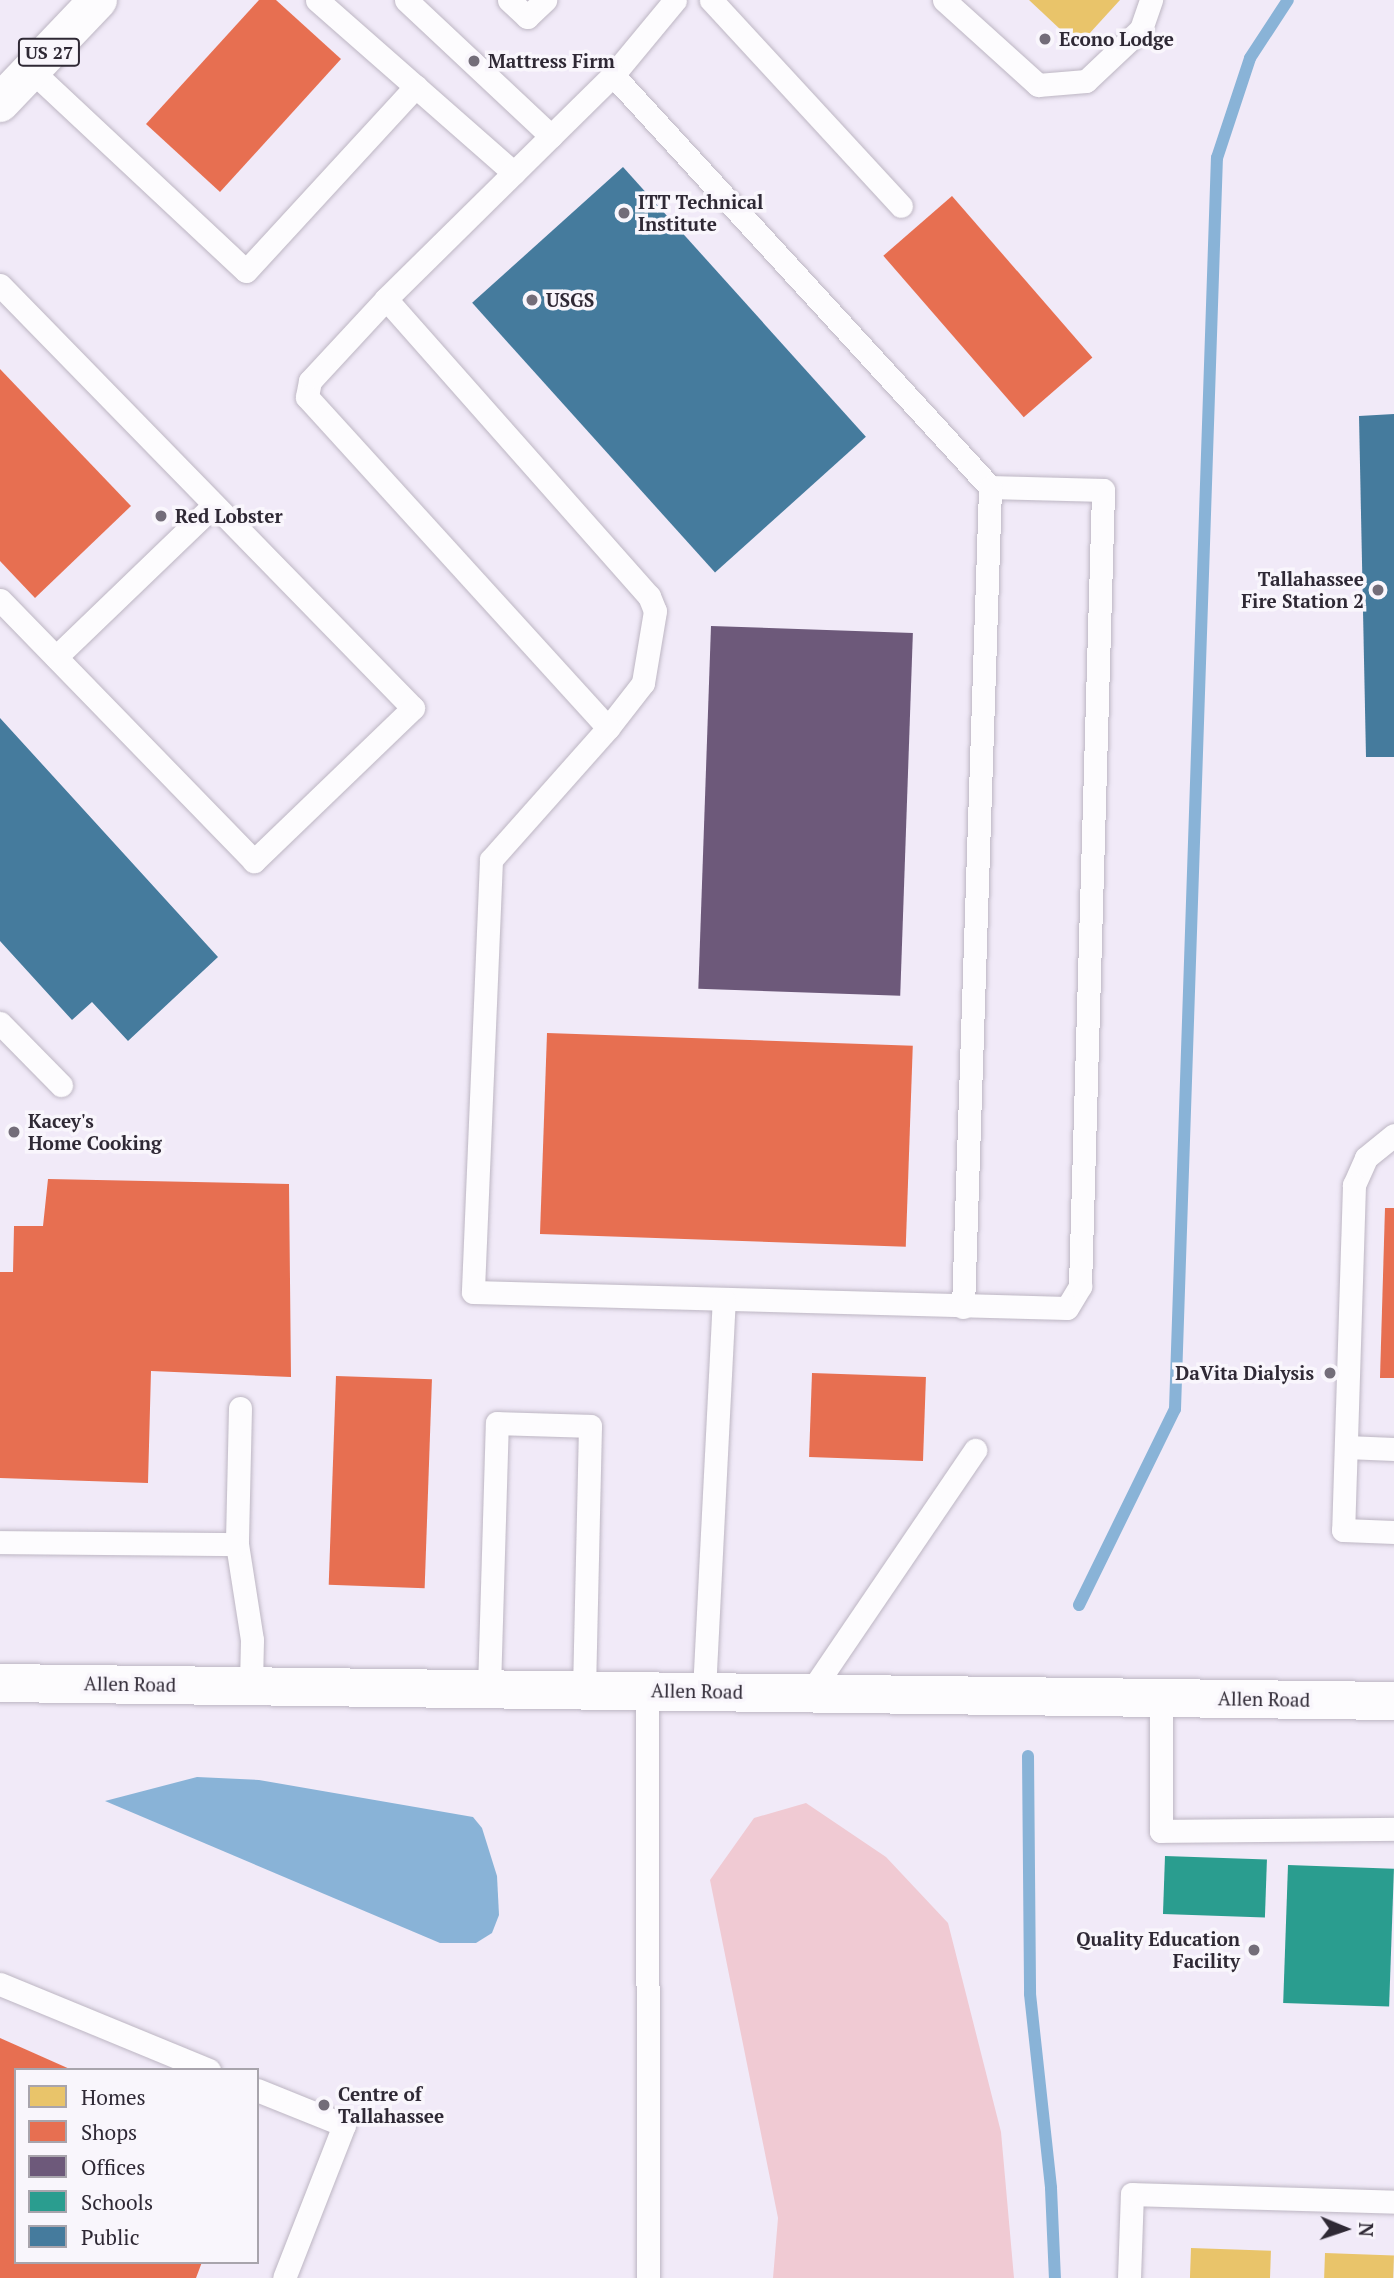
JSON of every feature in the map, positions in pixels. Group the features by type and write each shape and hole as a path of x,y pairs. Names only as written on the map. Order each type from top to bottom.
{"street":[{"name":"US 27","path":"0,103 98,0"},
{"name":"Allen Road","path":"0,1683 1394,1701"}],"lane":[{"path":"317,0 514,173"},
{"path":"405,0 551,136"},
{"path":"509,0 527,17 545,0"},
{"path":"608,728 307,397 310,381 386,299 612,75 675,0"},
{"path":"711,0 901,206"},
{"path":"944,0 1038,85 1086,81 1141,29 1151,0"},
{"path":"31,70 246,271 416,86"},
{"path":"612,75 990,487 963,1307"},
{"path":"0,285 413,708 254,861 0,600"},
{"path":"386,299 649,596 655,611 643,683 608,728 491,860 473,1292 724,1301 1067,1308 1080,1286 1103,490 990,487"},
{"path":"56,657 214,505"},
{"path":"0,1023 61,1085"},
{"path":"1394,1135 1366,1158 1354,1185 1343,1530 1394,1532"},
{"path":"704,1691 724,1301"},
{"path":"240,1408 237,1544 252,1640 251,1685"},
{"path":"489,1688 497,1423 590,1426 583,1689"},
{"path":"1346,1447 1394,1449"},
{"path":"810,1693 975,1450"},
{"path":"0,1542 237,1544"},
{"path":"647,1690 648,2278"},
{"path":"1161,1698 1161,1831 1394,1829"},
{"path":"0,1984 204,2068"},
{"path":"259,2091 344,2125 284,2278"},
{"path":"1129,2278 1132,2194 1394,2202"}],"shaded area":[{"path":"806,1803 886,1857 948,1923 1001,2132 1014,2278 773,2278 778,2218 710,1880 754,1818"}],"water":[{"path":"197,1777 259,1780 473,1817 482,1828 497,1876 499,1915 492,1933 476,1943 440,1943 105,1801"}],"building: Homes":[{"path":"1029,0 1120,0 1078,46"},
{"path":"1191,2248 1271,2251 1270,2278 1190,2278"},
{"path":"1325,2253 1394,2255 1393,2278 1324,2278"}],"building: Shops":[{"path":"259,0 276,0 341,59 220,192 146,124"},
{"path":"952,196 1092,358 1024,417 883,256"},
{"path":"0,369 131,506 35,598 0,561"},
{"path":"547,1033 913,1046 906,1247 540,1234"},
{"path":"48,1179 289,1184 291,1377 151,1371 148,1483 0,1478 0,1272 13,1272 14,1226 43,1226"},
{"path":"1385,1208 1394,1208 1394,1378 1380,1378"},
{"path":"812,1373 926,1377 923,1461 809,1457"},
{"path":"336,1376 432,1379 425,1588 329,1585"},
{"path":"0,2038 68,2068 14,2068 14,2264 201,2264 196,2278 0,2278"}],"building: Offices":[{"path":"711,626 913,633 900,996 698,989"}],"building: Schools":[{"path":"1165,1856 1267,1860 1265,1918 1163,1914"},
{"path":"1288,1865 1394,1869 1389,2007 1283,2003"}],"building: Public":[{"path":"623,167 866,437 715,573 472,303"},
{"name":"Tallahassee Fire Station 2","path":"1394,414 1394,757 1366,757 1359,416"},
{"path":"0,718 218,957 128,1041 92,1002 72,1020 0,941"}],"waterway":[{"path":"1079,1605 1175,1409 1217,158 1250,58 1288,0"},
{"path":"1028,1756 1030,1994 1051,2188 1055,2278"}],"place":[{"name":"Econo Lodge","path":"1045,39"},
{"name":"Mattress Firm","path":"474,61"},
{"name":"ITT Technical Institute","path":"624,213"},
{"name":"USGS","path":"532,300"},
{"name":"Red Lobster","path":"161,516"},
{"name":"Tallahassee Fire Station 2","path":"1378,590"},
{"name":"Kacey's Home Cooking","path":"14,1132"},
{"name":"DaVita Dialysis","path":"1330,1373"},
{"name":"Quality Education Facility","path":"1254,1950"},
{"name":"Centre of Tallahassee","path":"324,2105"}]}
